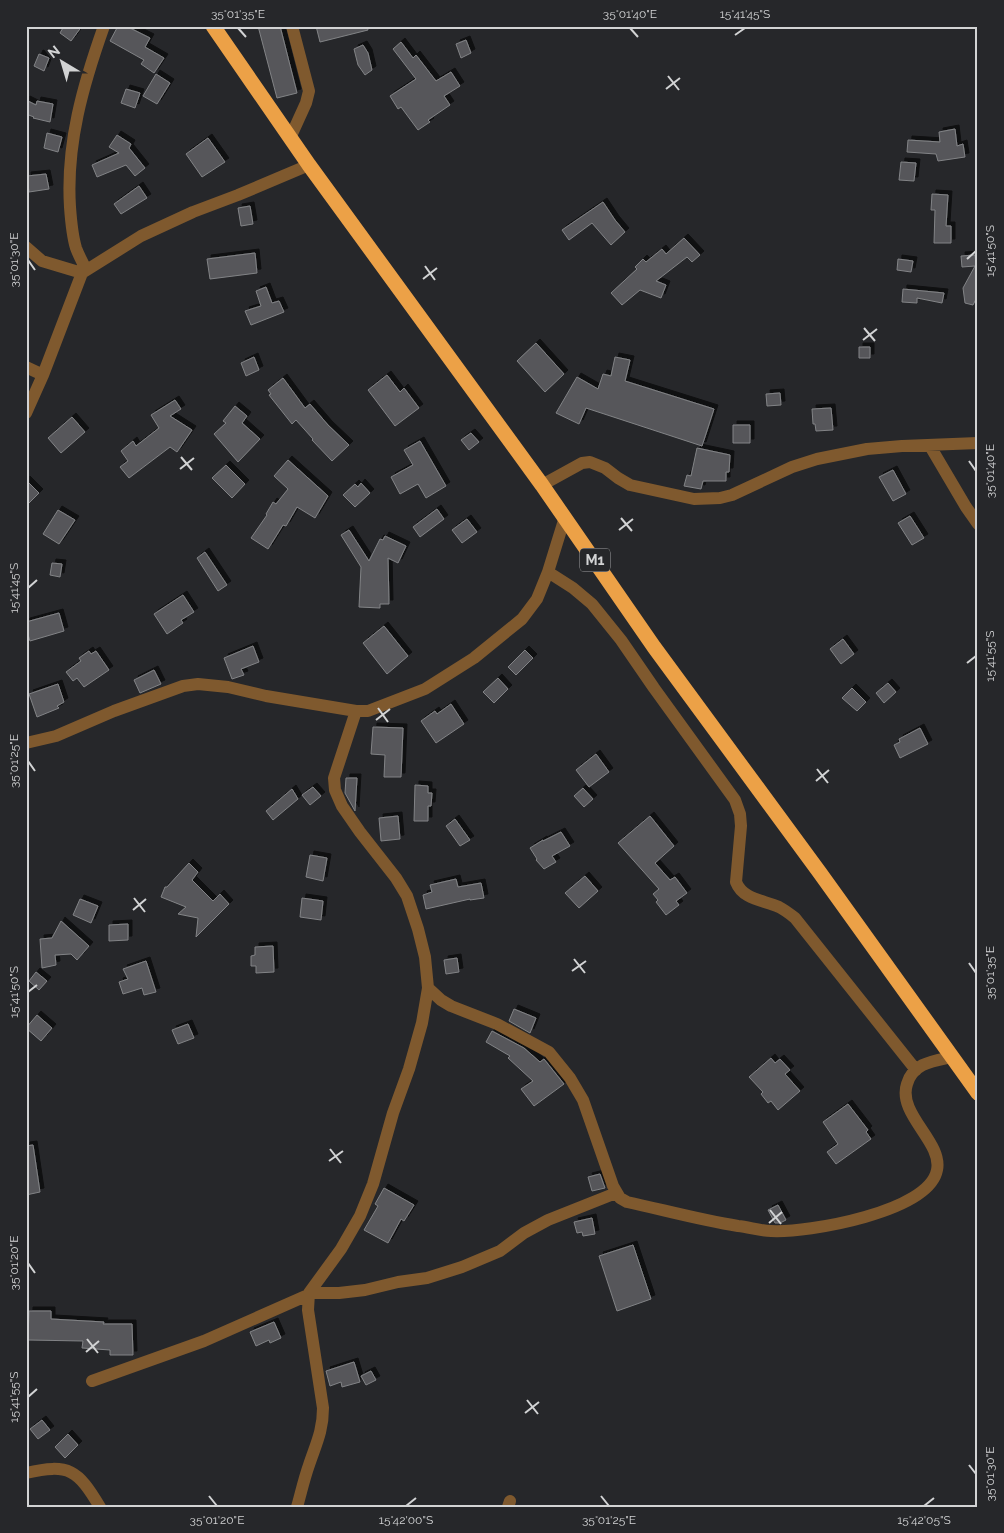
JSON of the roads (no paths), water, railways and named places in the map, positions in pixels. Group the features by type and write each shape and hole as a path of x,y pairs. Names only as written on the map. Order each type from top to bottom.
{"highway":[{"name":"M1","path":"213,26 309,164 565,517 654,647 978,1093"}],"street":[{"path":"84,271 72,232 69,188 70,158 74,126 88,73 104,26"},
{"path":"291,136 306,103 309,91 292,26"},
{"path":"26,413 84,271 141,236 193,212 238,196 309,164"},
{"path":"26,247 42,261 84,271"},
{"path":"26,367 43,375"},
{"path":"542,485 582,463 590,462 605,468 630,485 694,499 720,498 732,495 792,467 817,459 867,449 978,443"},
{"path":"930,446 966,508 978,524"},
{"path":"26,743 56,736 114,711 183,686 198,684 228,687 266,696 356,711 368,711 425,689 474,658 522,620 537,599 548,572 565,517"},
{"path":"548,572 586,599 615,633 735,800 740,814 741,826 736,882 739,889 746,895 778,906 795,918 916,1070"},
{"path":"297,1507 309,1465 321,1434 323,1422 308,1310 309,1294 341,1250 360,1216 373,1184 393,1113 420,1032 428,988 425,957 407,896 342,806 335,790 334,778 356,711"},
{"path":"428,988 451,1006 497,1024 536,1044 554,1058 570,1078 583,1100 616,1193 620,1198 627,1202 708,1221 771,1231 809,1230 879,1214 911,1200 925,1190 937,1172 938,1161 908,1107 905,1092 909,1076 916,1070 929,1062 952,1057"},
{"path":"92,1381 204,1341 309,1294 365,1290 398,1282 427,1278 462,1266 500,1251 524,1233 548,1220 616,1193"},
{"path":"26,1473 39,1470 62,1469 71,1472 90,1490 100,1507"}]}
